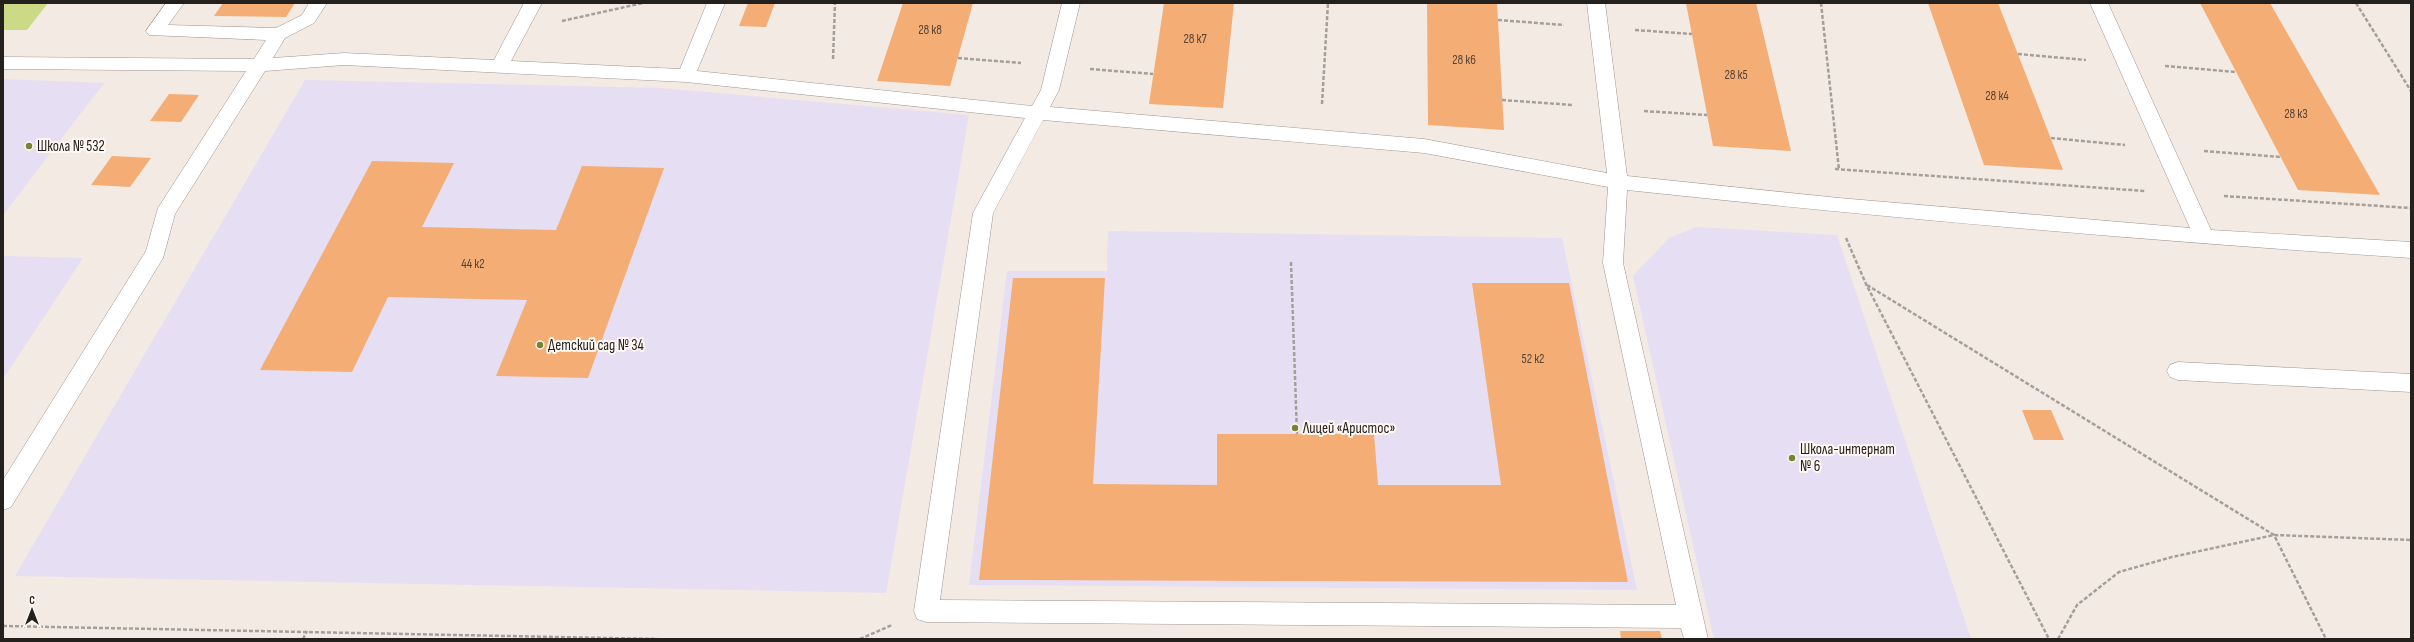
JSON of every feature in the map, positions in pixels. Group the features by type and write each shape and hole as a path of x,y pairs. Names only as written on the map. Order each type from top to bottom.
{"lane":[{"path":"175,3 155,31 279,34 308,19 318,3"},
{"path":"500,66 533,3"},
{"path":"686,76 716,3"},
{"path":"1070,3 1050,90 983,213 926,611 1692,617"},
{"path":"1596,3 1618,182 1613,263 1696,639"},
{"path":"2099,3 2204,237"},
{"path":"3,500 156,252 165,213 279,34"},
{"path":"3,63 259,66 344,59 686,76 1038,113 1424,146 1618,182 1839,205 2204,237 2411,250"},
{"path":"2178,371 2411,383"}],"path":[{"path":"518,31 643,3"},
{"path":"833,91 835,3"},
{"path":"1320,137 1328,3"},
{"path":"1821,3 1839,170 1839,205 1846,237 1866,284 2049,639"},
{"path":"2356,3 2411,91"},
{"path":"1831,169 2184,194 2411,208"},
{"path":"1291,262 1297,434"},
{"path":"1866,284 2274,535 2326,639"},
{"path":"2058,639 2077,605 2118,572 2172,557 2274,535 2411,540"},
{"path":"3,626 658,639"},
{"path":"303,639 307,631"}],"shaded area":[{"name":"Школа № 532","path":"3,79 104,83 3,215"},
{"name":"Детский сад № 34","path":"305,80 660,88 969,115 886,593 15,576"},
{"name":"Школа-интернат № 6","path":"1696,227 1837,235 1971,639 1714,639 1633,276 1669,238"},
{"name":"Лицей «Аристос»","path":"1108,231 1562,238 1637,590 969,585 1007,271 1107,271"},
{"path":"3,256 83,258 3,379"}],"green space":[{"path":"3,3 48,3 27,30 3,30"}],"building":[{"path":"223,3 295,3 286,17 214,16"},
{"path":"748,3 775,3 766,27 739,26"},
{"path":"903,3 973,3 950,86 877,81"},
{"path":"1164,3 1234,3 1223,108 1149,104"},
{"path":"1427,3 1497,3 1504,130 1428,125"},
{"path":"1686,3 1756,3 1791,151 1713,146"},
{"path":"1928,3 1998,3 2063,170 1984,165"},
{"path":"2200,3 2270,3 2380,195 2298,190"},
{"path":"169,94 199,95 181,122 150,121"},
{"path":"112,156 151,158 130,187 91,185"},
{"path":"372,161 454,163 422,227 556,230 582,166 664,168 588,378 496,376 527,300 388,297 352,372 260,370"},
{"path":"1013,278 1105,278 1093,484 1217,485 1217,434 1374,434 1378,485 1501,485 1472,283 1569,283 1628,582 979,580"},
{"path":"2022,410 2051,410 2064,440 2034,440"},
{"path":"1620,631 1660,631 1662,639 1621,639"}],"place":[{"name":"Школа № 532","path":"29,146"},
{"name":"Детский сад № 34","path":"540,345"},
{"name":"Лицей «Аристос»","path":"1295,428"},
{"name":"Школа-интернат № 6","path":"1792,458"}]}
